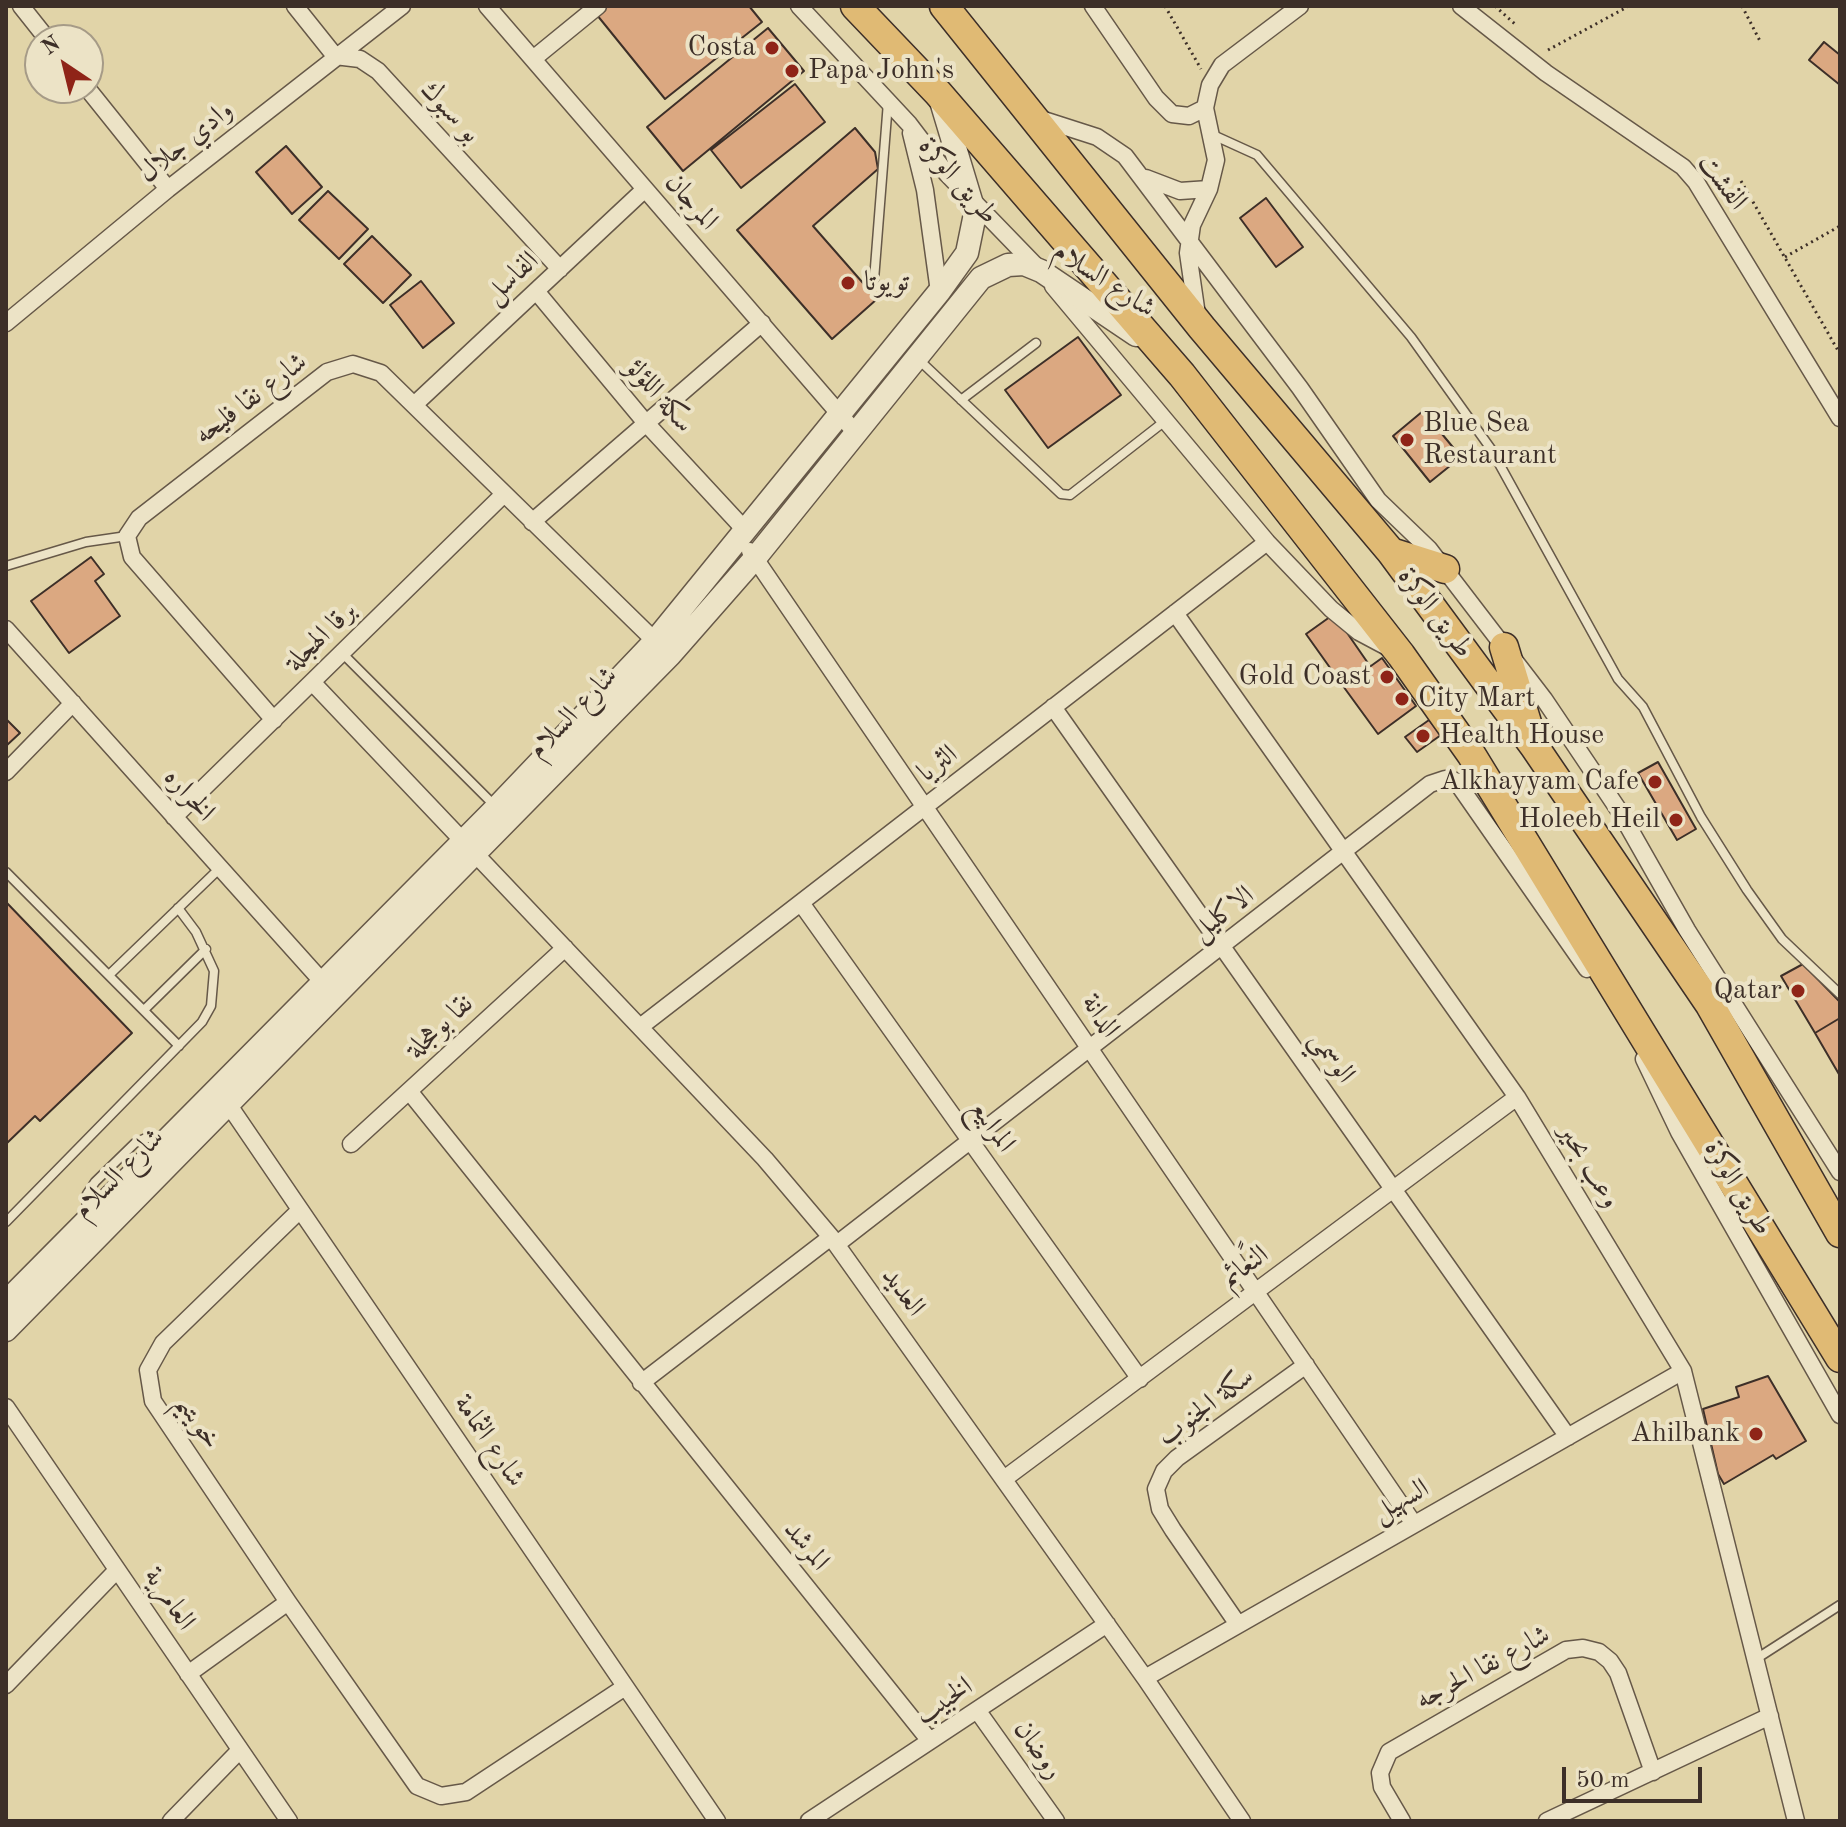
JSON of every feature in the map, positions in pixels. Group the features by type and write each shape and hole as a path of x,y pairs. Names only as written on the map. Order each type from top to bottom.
{"highway":[{"name":"طريق الوكرة","path":"855,6 938,93 1182,375 1401,655 1471,754 1837,1350"},
{"name":"طريق الوكرة","path":"944,6 1202,328 1391,552 1534,746 1710,1005 1840,1233"},
{"path":"1391,552 1445,569"},
{"path":"1504,647 1534,746"},
{"path":"1523,874 1524,839"}],"street":[{"path":"21,6 35,24"},
{"path":"295,6 335,56"},
{"name":"وادي جلال","path":"6,323 168,189 402,6"},
{"name":"المرجان","path":"487,6 849,423"},
{"path":"533,59 598,6"},
{"name":"طريق الوكرة","path":"799,6 909,124 972,201 1041,271 1267,542 1331,609 1359,632 1401,655"},
{"path":"1093,6 1156,98 1172,114 1189,116 1205,108"},
{"path":"1202,328 1190,284 1189,238 1197,212 1209,189 1216,160 1205,108 1210,85 1222,65 1300,6"},
{"name":"الفشت","path":"1461,6 1546,73 1683,167 1696,182 1840,418"},
{"name":"بو سبوك","path":"335,56 360,59 378,71 560,269"},
{"name":"شارع السلام","path":"6,1330 328,989 660,666 756,557 967,253 974,231 972,201 938,93"},
{"path":"100,104 168,189"},
{"name":"طريق الوكرة","path":"1028,112 1107,142 1125,156 1189,238 1378,500 1445,569 1560,721 1620,812 1703,956 1840,1172"},
{"path":"909,124 925,190 939,292"},
{"path":"1139,174 1151,182 1180,191 1209,189"},
{"name":"الفاسل","path":"414,405 645,189"},
{"name":"شارع السلام","path":"470,849 496,808 655,641 743,536 849,423 917,358 981,278 1008,265 1024,264 1041,271 1121,322 1182,375"},
{"name":"سكة اللؤلؤ","path":"536,291 743,536"},
{"path":"532,522 762,323"},
{"name":"شارع نقا فليحه","path":"127,536 139,518 327,372 353,364 381,373 655,641"},
{"name":"برقا الهجلة","path":"174,817 504,494"},
{"path":"127,536 132,557 274,720"},
{"name":"الدانة","path":"743,536 1414,1524"},
{"name":"الثريا","path":"640,1027 1267,542"},
{"name":"وعب بحير","path":"1175,613 1517,1097 1683,1371 1796,1821"},
{"name":"الخراره","path":"6,629 328,989"},
{"name":"العديد","path":"312,682 765,1159 834,1241 1145,1678 1242,1821"},
{"path":"6,772 73,703"},
{"name":"الوسمي","path":"1053,707 1568,1437"},
{"name":"الاكليل","path":"834,1241 971,1141 1430,784 1445,779 1456,781 1591,975"},
{"name":"المرابيع","path":"801,903 1140,1379"},
{"name":"نقا بوهجلة","path":"351,1144 565,948"},
{"name":"طريق الوكرة","path":"1591,975 1645,1061 1679,1132 1840,1415"},
{"name":"المرشد","path":"409,1091 930,1741"},
{"name":"النًعائم","path":"1004,1479 1517,1097"},
{"name":"شارع السلام","path":"6,1302 168,1139 223,1098"},
{"name":"شارع الثمامة","path":"223,1098 717,1821"},
{"name":"خويتيم","path":"300,1210 163,1343 148,1370 153,1401 288,1602 417,1786 441,1796 466,1792 625,1687"},
{"path":"641,1383 834,1241"},
{"name":"سكة الجنوب","path":"1237,1623 1160,1509 1156,1489 1164,1471 1177,1458 1306,1365"},
{"name":"السهيل","path":"1145,1678 1683,1371"},
{"name":"العامرية","path":"6,1407 289,1821"},
{"path":"6,1685 117,1570"},
{"path":"188,1674 288,1602"},
{"name":"الخبيب","path":"809,1821 1107,1624"},
{"name":"شارع نقا الحرجه","path":"1402,1821 1382,1787 1380,1773 1389,1752 1397,1744 1566,1650 1583,1648 1599,1652 1618,1673 1653,1772"},
{"name":"روضان","path":"977,1710 1056,1821"},
{"path":"1547,1821 1770,1716"},
{"path":"171,1821 240,1750"}],"lane":[{"path":"874,280 888,102"},
{"path":"1212,134 1257,155 1411,337 1491,449 1618,679 1643,707 1701,817 1747,890 1782,939 1840,994"},
{"path":"961,400 1036,343"},
{"path":"917,358 1049,487 1070,495 1165,420"},
{"path":"6,566 86,542 127,536"},
{"path":"342,653 496,808"},
{"path":"109,975 220,868"},
{"path":"6,872 179,1046"},
{"path":"6,1222 202,1022 211,1006 214,971 206,949 178,908"},
{"path":"144,1010 206,949"},
{"path":"1756,1659 1840,1605"}],"path":[{"path":"1165,6 1210,85"},
{"path":"1169,12 1177,6"},
{"path":"1544,53 1629,6"},
{"path":"1742,6 1761,43"},
{"path":"1741,181 1840,354"},
{"path":"1785,257 1840,226"}],"building":[{"path":"608,6 749,6 762,22 665,99 597,15"},
{"path":"768,28 804,71 683,171 647,127"},
{"path":"1824,42 1840,55 1840,85 1809,60"},
{"path":"795,84 825,122 741,188 711,150"},
{"path":"855,128 875,152 878,169 813,226 877,299 832,339 737,230"},
{"path":"286,146 322,187 292,214 256,172"},
{"path":"328,191 368,229 339,259 299,220"},
{"path":"1266,198 1303,247 1276,267 1240,218"},
{"path":"372,236 411,275 383,303 344,264"},
{"path":"421,281 454,323 423,348 390,305"},
{"path":"1078,337 1121,395 1048,448 1005,390"},
{"path":"1423,411 1461,457 1430,482 1393,436"},
{"path":"91,557 104,574 95,581 120,616 69,653 31,601"},
{"path":"1334,614 1370,666 1343,686 1306,634"},
{"path":"1382,658 1416,706 1378,734 1343,686"},
{"path":"6,719 20,733 6,746"},
{"name":"Health House","path":"1429,720 1441,735 1417,752 1405,737"},
{"path":"1658,762 1696,829 1677,840 1638,773"},
{"path":"6,902 132,1033 40,1121 35,1116 6,1144"},
{"path":"1803,964 1840,1002 1840,1018 1815,1033 1781,976"},
{"path":"1840,1018 1840,1076 1815,1033"},
{"name":"Ahilbank","path":"1768,1376 1806,1441 1776,1459 1773,1455 1724,1484 1718,1474 1703,1409 1739,1397 1736,1387"}],"place":[{"name":"Costa","path":"772,48"},
{"name":"Papa John's","path":"792,71"},
{"name":"تويوتا","path":"848,283"},
{"name":"Blue Sea Restaurant","path":"1407,440"},
{"name":"Gold Coast","path":"1387,677"},
{"name":"City Mart","path":"1402,699"},
{"name":"Health House","path":"1423,736"},
{"name":"Alkhayyam Cafe","path":"1655,782"},
{"name":"Holeeb Heil","path":"1676,820"},
{"name":"Qatar","path":"1798,991"},
{"name":"Ahilbank","path":"1756,1434"}]}
